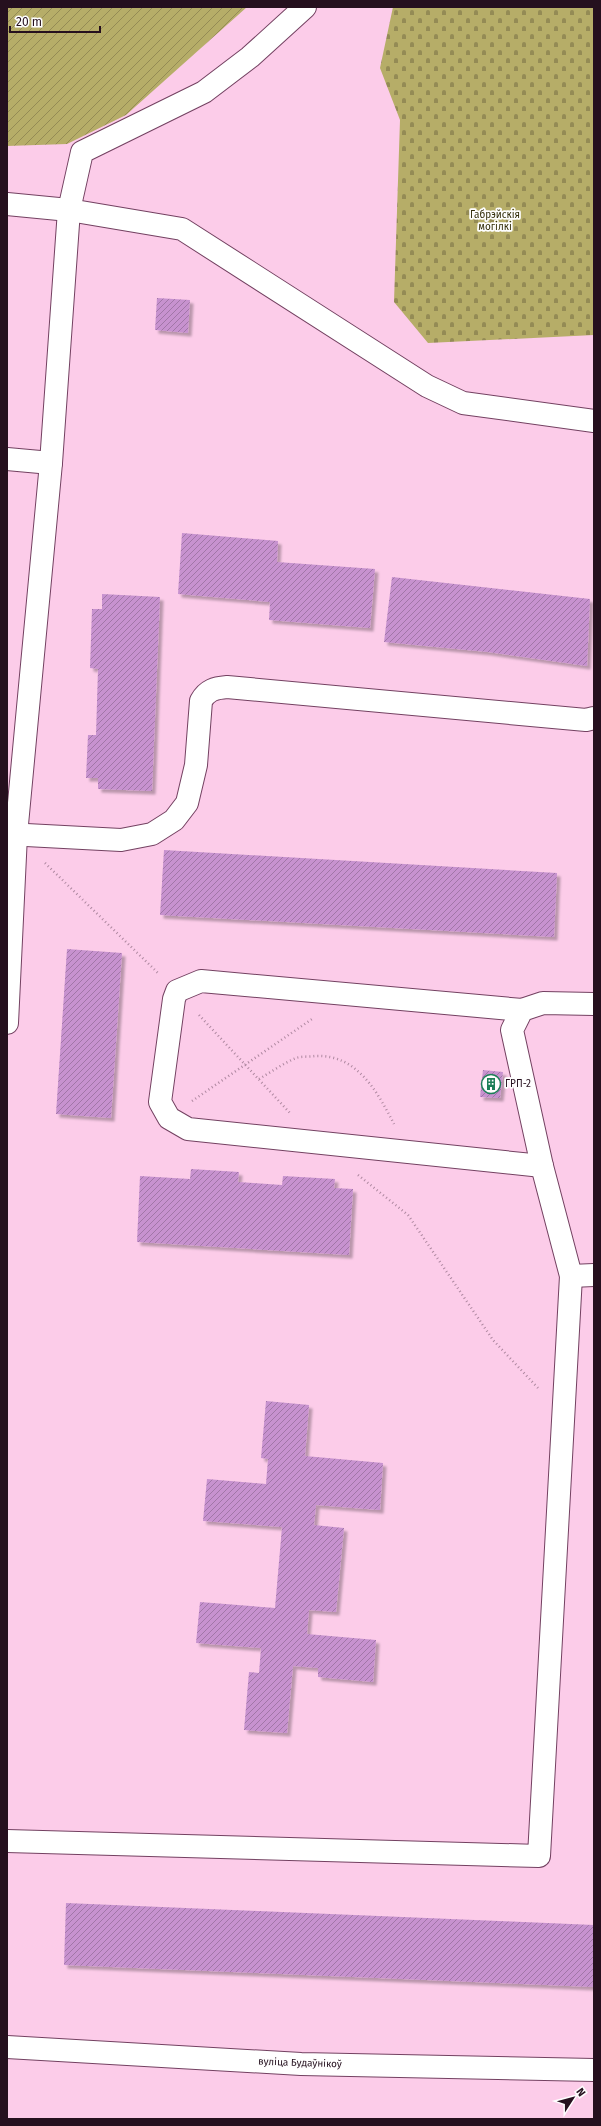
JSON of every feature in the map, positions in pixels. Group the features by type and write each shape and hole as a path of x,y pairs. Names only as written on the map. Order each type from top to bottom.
{"street":[{"path":"7,1022 12,835 51,463 69,210 82,152 204,92 250,58 305,7"},
{"path":"7,204 69,210 182,229 427,386 463,403 594,421"},
{"path":"7,459 51,463"},
{"path":"12,835 121,840 152,834 174,820 187,802 196,765 202,702 205,694 216,688 227,687 586,720 594,718"},
{"path":"542,1166 188,1129 168,1118 160,1102 174,999 177,991 201,981 522,1010 543,1003 594,1004"},
{"path":"7,1841 539,1856 571,1276 542,1166 512,1030 522,1010"},
{"path":"571,1276 594,1276"},
{"name":"вуліца Будаўнікоў","path":"7,2052 301,2064 594,2070"}],"path":[{"path":"168,1118 244,1064 349,994"},
{"path":"259,1079 297,1057 323,1056 349,1064 365,1075 380,1096 394,1124 398,1151"}],"green space":[{"path":"7,7 247,7 126,115 67,144 7,146"},
{"name":"Габрэйскія могілкі","path":"393,7 594,7 594,335 428,343 394,302 400,120 380,68"}],"building":[{"path":"157,298 190,300 188,333 155,330"},
{"path":"182,533 278,541 277,562 375,569 370,628 269,620 270,602 178,594"},
{"path":"392,577 590,599 587,666 488,652 384,642"},
{"path":"102,594 160,597 152,791 98,789 98,778 86,778 88,735 96,735 98,669 90,668 92,609 102,609"},
{"path":"164,850 557,873 554,937 160,915"},
{"path":"67,949 122,953 111,1118 56,1114"},
{"name":"ГРП-2","path":"483,1070 503,1072 500,1098 480,1097"},
{"path":"191,1169 239,1172 238,1182 282,1185 283,1176 335,1179 334,1188 353,1189 349,1255 137,1242 140,1176 190,1179"},
{"path":"266,1401 309,1405 305,1456 383,1463 380,1510 316,1505 314,1525 344,1528 336,1612 309,1610 307,1634 376,1640 373,1682 318,1677 318,1668 293,1666 287,1733 244,1730 249,1672 259,1673 261,1648 196,1643 200,1602 275,1608 282,1527 203,1521 207,1479 266,1484 268,1459 261,1458"},
{"path":"66,1903 594,1925 594,1987 64,1965"}],"place":[{"name":"ГРП-2","path":"491,1084"}]}
